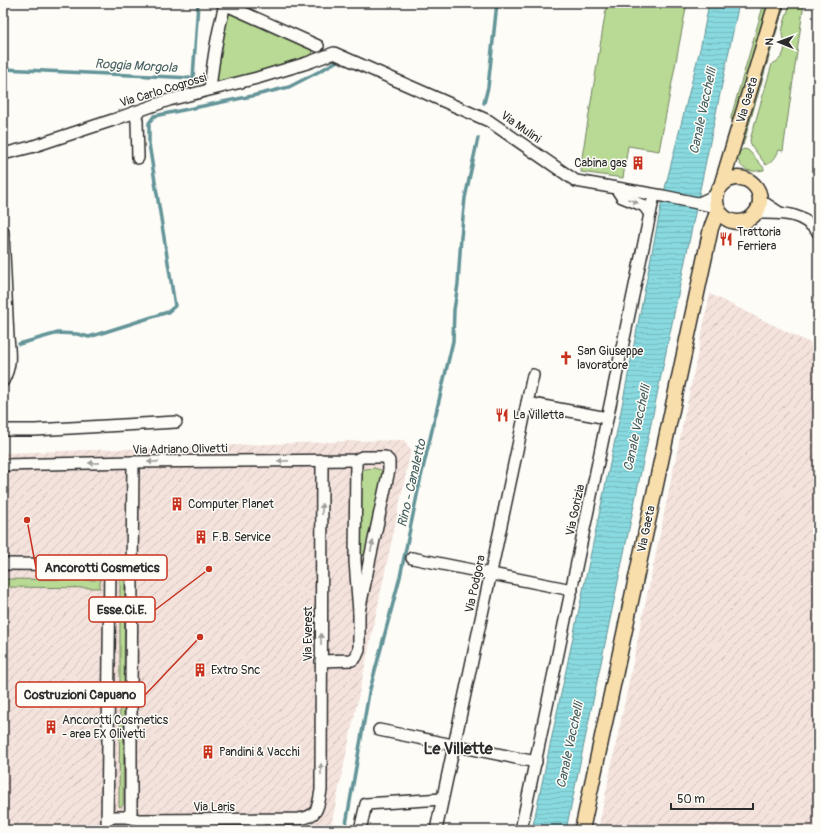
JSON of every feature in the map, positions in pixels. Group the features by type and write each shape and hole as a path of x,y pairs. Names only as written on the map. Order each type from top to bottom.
{"main road":[{"name":"Via Gaeta","path":"719,189 732,152 776,3"},
{"path":"732,152 742,179"},
{"path":"734,178 742,179 749,181 755,186 759,193 758,207 751,218 745,222 731,222 720,212 716,200 719,189 727,181 734,178"},
{"name":"Via Gaeta","path":"582,830 711,228 720,212"}],"street":[{"path":"210,90 215,46 224,4 318,46"},
{"name":"Via Carlo Cogrossi","path":"3,154 31,147 169,100 271,74 307,63 332,53"},
{"name":"Via Mulini","path":"332,53 336,53 489,121 576,181 699,203 720,212"},
{"path":"135,112 137,121 138,158"},
{"path":"616,188 622,197 646,207 650,214"},
{"path":"699,203 712,197 719,189"},
{"name":"Via Gorizia","path":"521,830 650,214 659,195"},
{"path":"758,207 799,217 807,221 818,232"},
{"path":"3,232 10,356 8,369 3,381"},
{"path":"3,358 8,338"},
{"name":"Via Podgora","path":"436,830 533,375"},
{"path":"527,403 607,418"},
{"path":"3,430 35,430 176,422"},
{"name":"Via Adriano Olivetti","path":"3,465 356,460 362,457 385,457 389,461 389,470 369,563"},
{"name":"Via Everest","path":"318,807 321,790 322,460"},
{"path":"321,661 352,660 356,657 359,650 359,612 355,561 356,460"},
{"path":"127,817 131,812 133,462"},
{"path":"412,558 572,590"},
{"path":"355,561 369,563 359,612"},
{"path":"3,564 132,565"},
{"path":"107,830 110,565"},
{"path":"379,730 536,762"},
{"path":"360,830 366,804 442,799"},
{"name":"Via Laris","path":"107,817 127,817 139,820 258,825 308,818 318,807"}],"shaded area":[{"path":"710,294 818,347 818,830 598,830"},
{"path":"404,440 411,450 330,830 3,830 3,453"}],"green space":[{"path":"607,3 687,3 659,151 628,146 623,178 581,172 582,157"},
{"path":"764,3 768,3 732,120 731,117"},
{"path":"783,3 785,3 742,145 741,143"},
{"path":"790,3 804,3 783,151 779,150 774,159 766,165 751,145 750,140 772,64 779,60 784,51 785,44 782,32"},
{"path":"230,11 314,49 312,54 310,57 220,83 216,82 216,60"},
{"path":"744,149 750,152 764,168 764,170 749,171 741,166 738,156"},
{"path":"374,468 381,471 382,476 365,555 362,556 362,471"},
{"path":"97,571 100,574 100,588 3,587 3,579 96,580"},
{"path":"118,572 125,573 123,688 120,687 120,574 117,574"},
{"path":"121,691 124,692 123,805 120,807 119,806"},
{"path":"247,826 247,830 142,830 142,827"}],"water":[{"name":"Canale Vacchelli","path":"709,3 739,3 566,830 532,830 618,426 663,196 701,45"}],"waterway":[{"name":"Roggia Morgola","path":"3,69 193,78 198,3"},
{"name":"Rino - Canaletto","path":"484,103 488,87 497,3"},
{"path":"19,344 58,333 77,334 89,337 168,312 175,306 149,144 149,123 154,116 289,87 339,60"},
{"name":"Rino - Canaletto","path":"345,830 369,693 400,577 420,481 453,341 454,310 458,284 465,198 478,138"}],"place":[{"name":"Cabina gas","path":"638,163"},
{"name":"Trattoria Ferriera","path":"726,239"},
{"name":"San Giuseppe lavoratore","path":"566,358"},
{"name":"La Villetta","path":"502,415"},
{"name":"Computer Planet","path":"177,504"},
{"name":"Ancorotti Cosmetics","path":"27,520"},
{"name":"F.B. Service","path":"201,537"},
{"name":"Esse.Ci.E.","path":"209,569"},
{"name":"Costruzioni Capuano","path":"200,637"},
{"name":"Extro Snc","path":"200,670"},
{"name":"Ancorotti Cosmetics - area EX Olivetti","path":"51,727"},
{"name":"Pandini & Vacchi","path":"208,752"}],"district":[{"name":"Le Villette","path":"458,748"}]}
